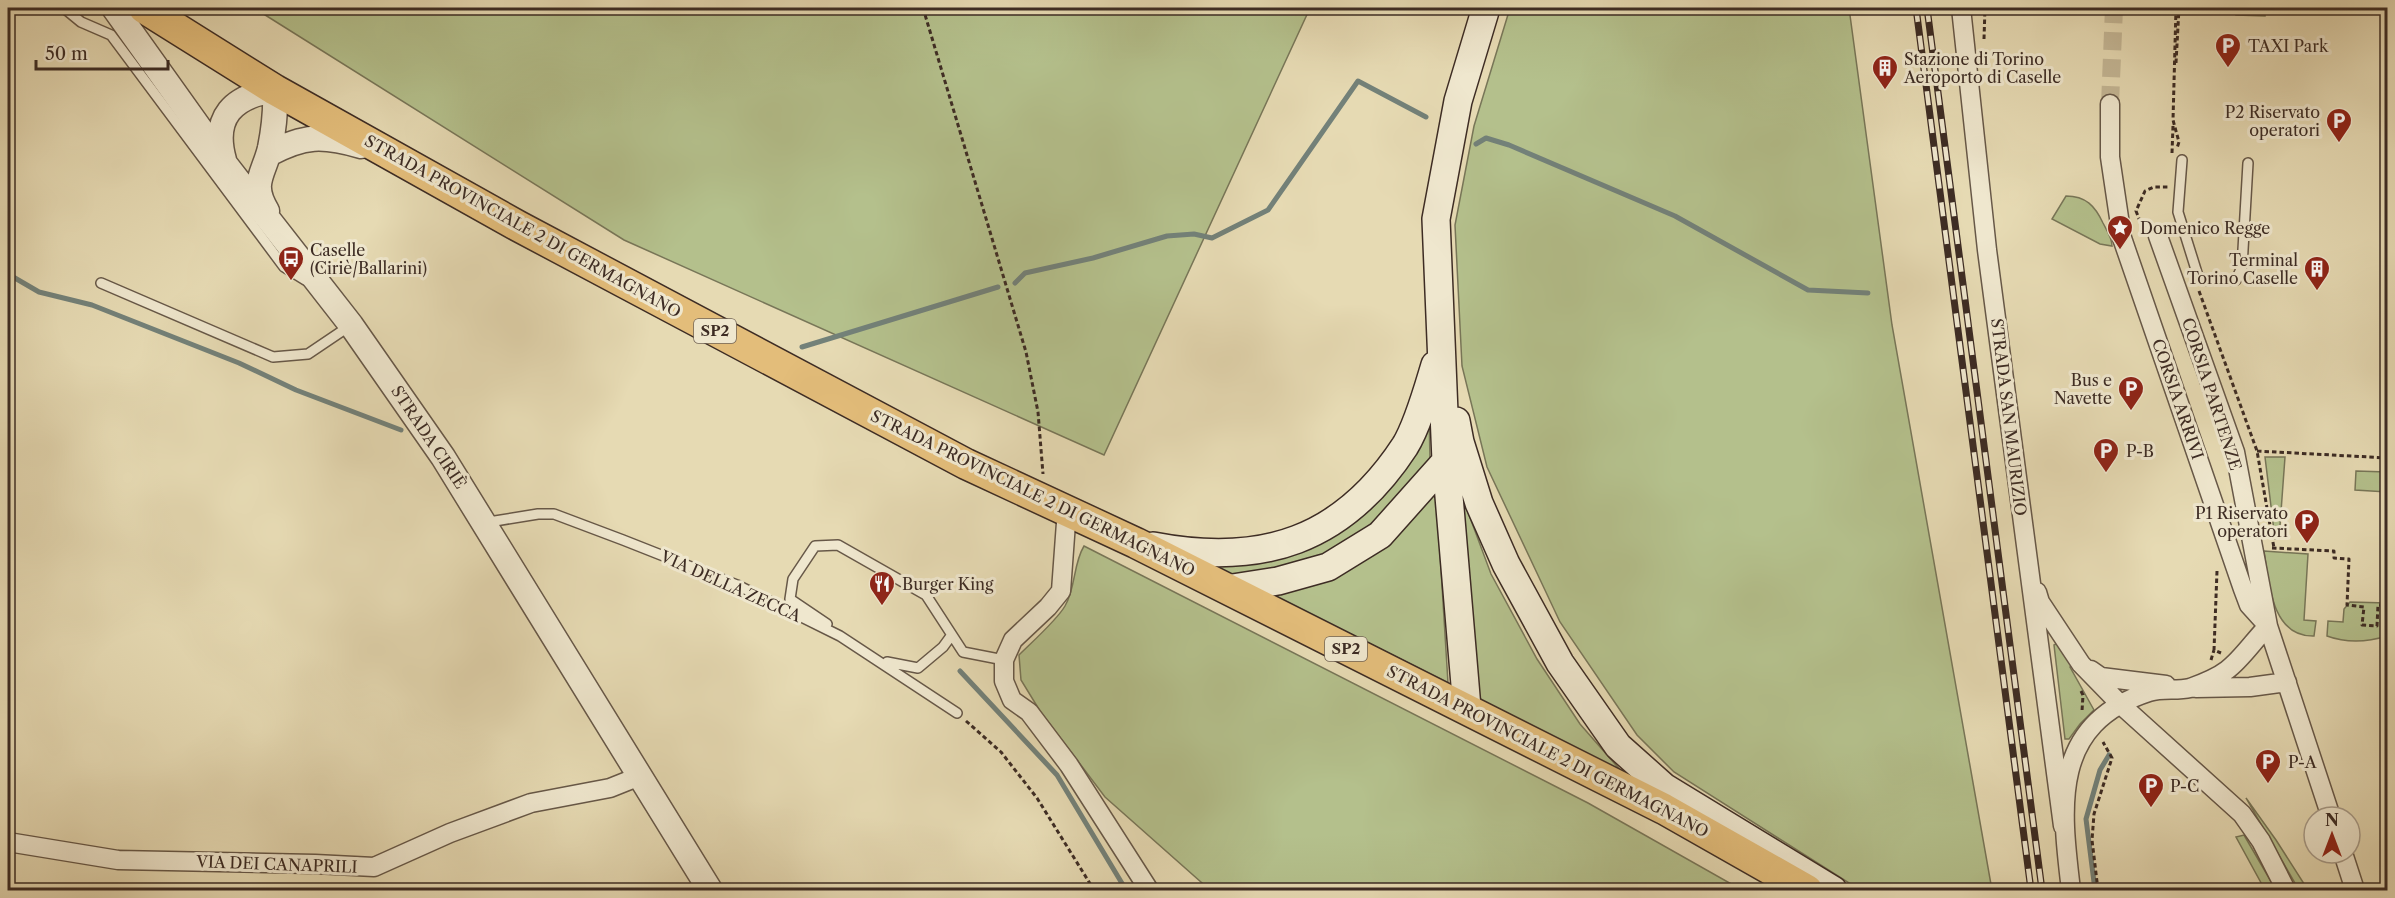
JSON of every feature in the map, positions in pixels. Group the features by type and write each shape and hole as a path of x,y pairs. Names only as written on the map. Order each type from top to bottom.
{"main road":[{"name":"STRADA PROVINCIALE 2 DI GERMAGNANO","path":"144,8 275,90 528,232 966,464 1136,543 1664,809 1806,891"},
{"path":"1467,708 1446,461 1436,219 1458,101 1486,8"},
{"path":"1136,543 1191,553 1244,552 1295,541 1332,523 1370,491 1406,444 1426,394 1441,346"},
{"path":"1441,346 1460,442 1479,503 1506,564 1560,663 1618,746 1664,787 1833,891"},
{"path":"1226,589 1278,581 1328,567 1380,535 1446,461"}],"street":[{"name":"STRADA CIRIÈ","path":"114,8 226,165 351,326 429,436 488,526 710,891"},
{"name":"STRADA SAN MAURIZIO","path":"1961,8 1987,250 2063,826"},
{"path":"226,165 220,146 219,132 225,115 240,100 255,93 275,90 275,112 268,154 259,183 261,201 292,252"},
{"name":"CORSIA ARRIVI","path":"2110,104 2110,157 2122,238 2243,589 2249,605 2268,626 2287,682"},
{"path":"268,154 285,145 306,139 329,138 389,154"},
{"name":"CORSIA PARTENZE","path":"2158,236 2235,452 2259,535 2268,626"},
{"path":"1056,504 1061,591 1048,607 1013,639 1004,660 1004,681 1012,700 1029,712 1069,765 1149,891"},
{"path":"2027,556 2040,602 2081,664 2120,704 2242,814 2261,841 2286,891"},
{"path":"2081,664 2101,677 2189,688 2228,670 2268,626"},
{"path":"2071,891 2063,826 2067,778 2076,751 2090,728 2120,704 2151,691 2250,687 2287,682 2327,805"},
{"name":"VIA DEI CANAPRILI","path":"8,842 118,860 374,867 450,833 531,803 610,788 640,776"},
{"path":"2347,865 2355,891"}],"lane":[{"path":"64,8 81,22 111,35 284,267 322,291"},
{"path":"2182,160 2178,212 2198,276 2208,281 2236,280 2242,267 2248,163"},
{"path":"101,283 273,357 308,354 351,326"},
{"name":"VIA DELLA ZECCA","path":"488,526 495,521 538,514 554,514 737,585 840,636 957,713"},
{"path":"951,636 943,647 918,668 891,664 790,599 793,579 815,546 838,545 926,595 963,652 1004,660"}],"path":[{"path":"923,8 1026,352 1056,504"},
{"path":"2257,451 2388,458"},
{"path":"2268,548 2334,551 2334,558 2349,558 2347,605 2364,607 2362,625 2377,626 2378,605 2388,606"},
{"path":"957,713 1001,752 1037,798 1094,891"}],"green space":[{"path":"254,8 1310,8 1104,455 624,240"},
{"path":"1510,8 1849,8 1892,325 1992,890 1860,890 1674,772 1637,735 1560,622 1487,467 1462,366 1455,225 1474,126"},
{"path":"2236,8 2265,8 2265,16 2236,15"},
{"path":"2066,196 2084,200 2093,207 2109,234 2112,246 2100,244 2052,219"},
{"path":"1429,413 1430,460 1399,498 1353,540 1323,555 1296,564 1264,570 1231,575 1210,563 1298,550"},
{"path":"2265,457 2285,457 2279,539 2275,539"},
{"path":"2356,471 2387,472 2387,492 2355,490"},
{"path":"1436,488 1448,683 1271,594"},
{"path":"1459,488 1491,574 1537,659 1580,724 1629,780 1477,700"},
{"path":"1084,546 1588,803 1742,890 1210,890 1105,797 1040,711 1021,680 1019,655 1065,606"},
{"path":"2264,551 2308,554 2304,620 2316,621 2314,636 2300,634 2289,628 2281,618 2271,592"},
{"path":"2350,602 2387,603 2387,636 2357,641 2327,636 2328,621 2343,622 2344,609"},
{"path":"2058,643 2074,665 2070,667 2094,710 2069,739 2065,739 2054,645"},
{"path":"2246,798 2276,840 2308,890 2299,890"},
{"path":"2244,835 2276,890 2265,890 2236,837"}],"waterway":[{"path":"1015,283 1025,273 1093,258 1167,236 1194,234 1212,238 1268,210 1358,81 1426,117"},
{"path":"1476,144 1486,138 1509,145 1675,216 1808,290 1868,293"},
{"path":"8,274 39,292 92,305 239,363 296,390 401,430"},
{"path":"802,347 998,287"},
{"path":"960,671 1057,775 1126,890"},
{"path":"2095,890 2086,819 2100,770 2109,755"}],"tunnel":[{"path":"2110,104 2114,8"}],"railway":[{"path":"1916,8 2031,890"},
{"path":"1927,8 2042,890"}],"place":[{"name":"TAXI Park","path":"2228,69"},
{"name":"Stazione di Torino Aeroporto di Caselle","path":"1885,91"},
{"name":"P2 Riservato operatori","path":"2339,144"},
{"name":"Domenico Regge","path":"2120,251"},
{"name":"Caselle (Ciriè/Ballarini)","path":"291,282"},
{"name":"Terminal Torino Caselle","path":"2317,292"},
{"name":"Bus e Navette","path":"2131,412"},
{"name":"P-B","path":"2106,474"},
{"name":"P1 Riservato operatori","path":"2307,545"},
{"name":"Burger King","path":"882,607"},
{"name":"P-A","path":"2268,785"},
{"name":"P-C","path":"2151,809"}]}
